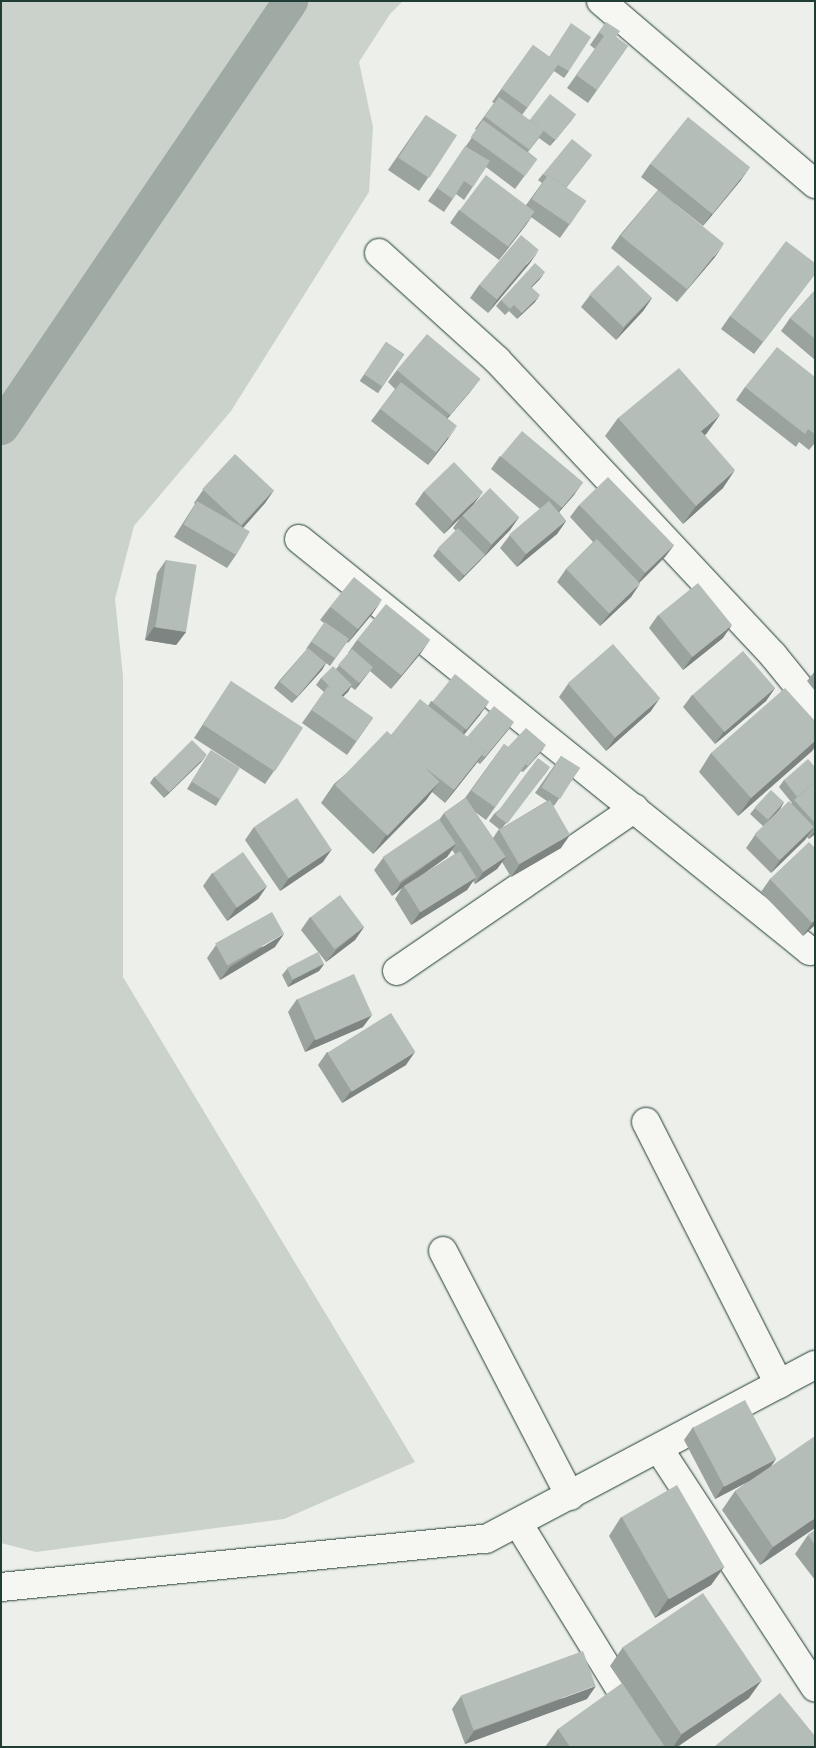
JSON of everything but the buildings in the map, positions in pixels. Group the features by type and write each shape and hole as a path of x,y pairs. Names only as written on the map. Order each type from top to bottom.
{"street":[{"path":"601,1 815,184"},
{"path":"378,253 497,360 773,656 815,707"},
{"path":"299,539 810,951 815,950"},
{"path":"398,971 635,808"},
{"path":"646,1122 779,1384"},
{"path":"443,1251 570,1496"},
{"path":"1,1587 486,1539 659,1449 815,1364"},
{"path":"659,1449 815,1687"},
{"path":"518,1523 656,1747"}],"shaded area":[{"path":"1,1 403,1 390,14 359,62 373,127 369,192 231,411 134,526 115,599 123,676 123,977 415,1462 284,1519 36,1552 1,1543"}],"waterway":[{"path":"1,427 290,1"}]}
